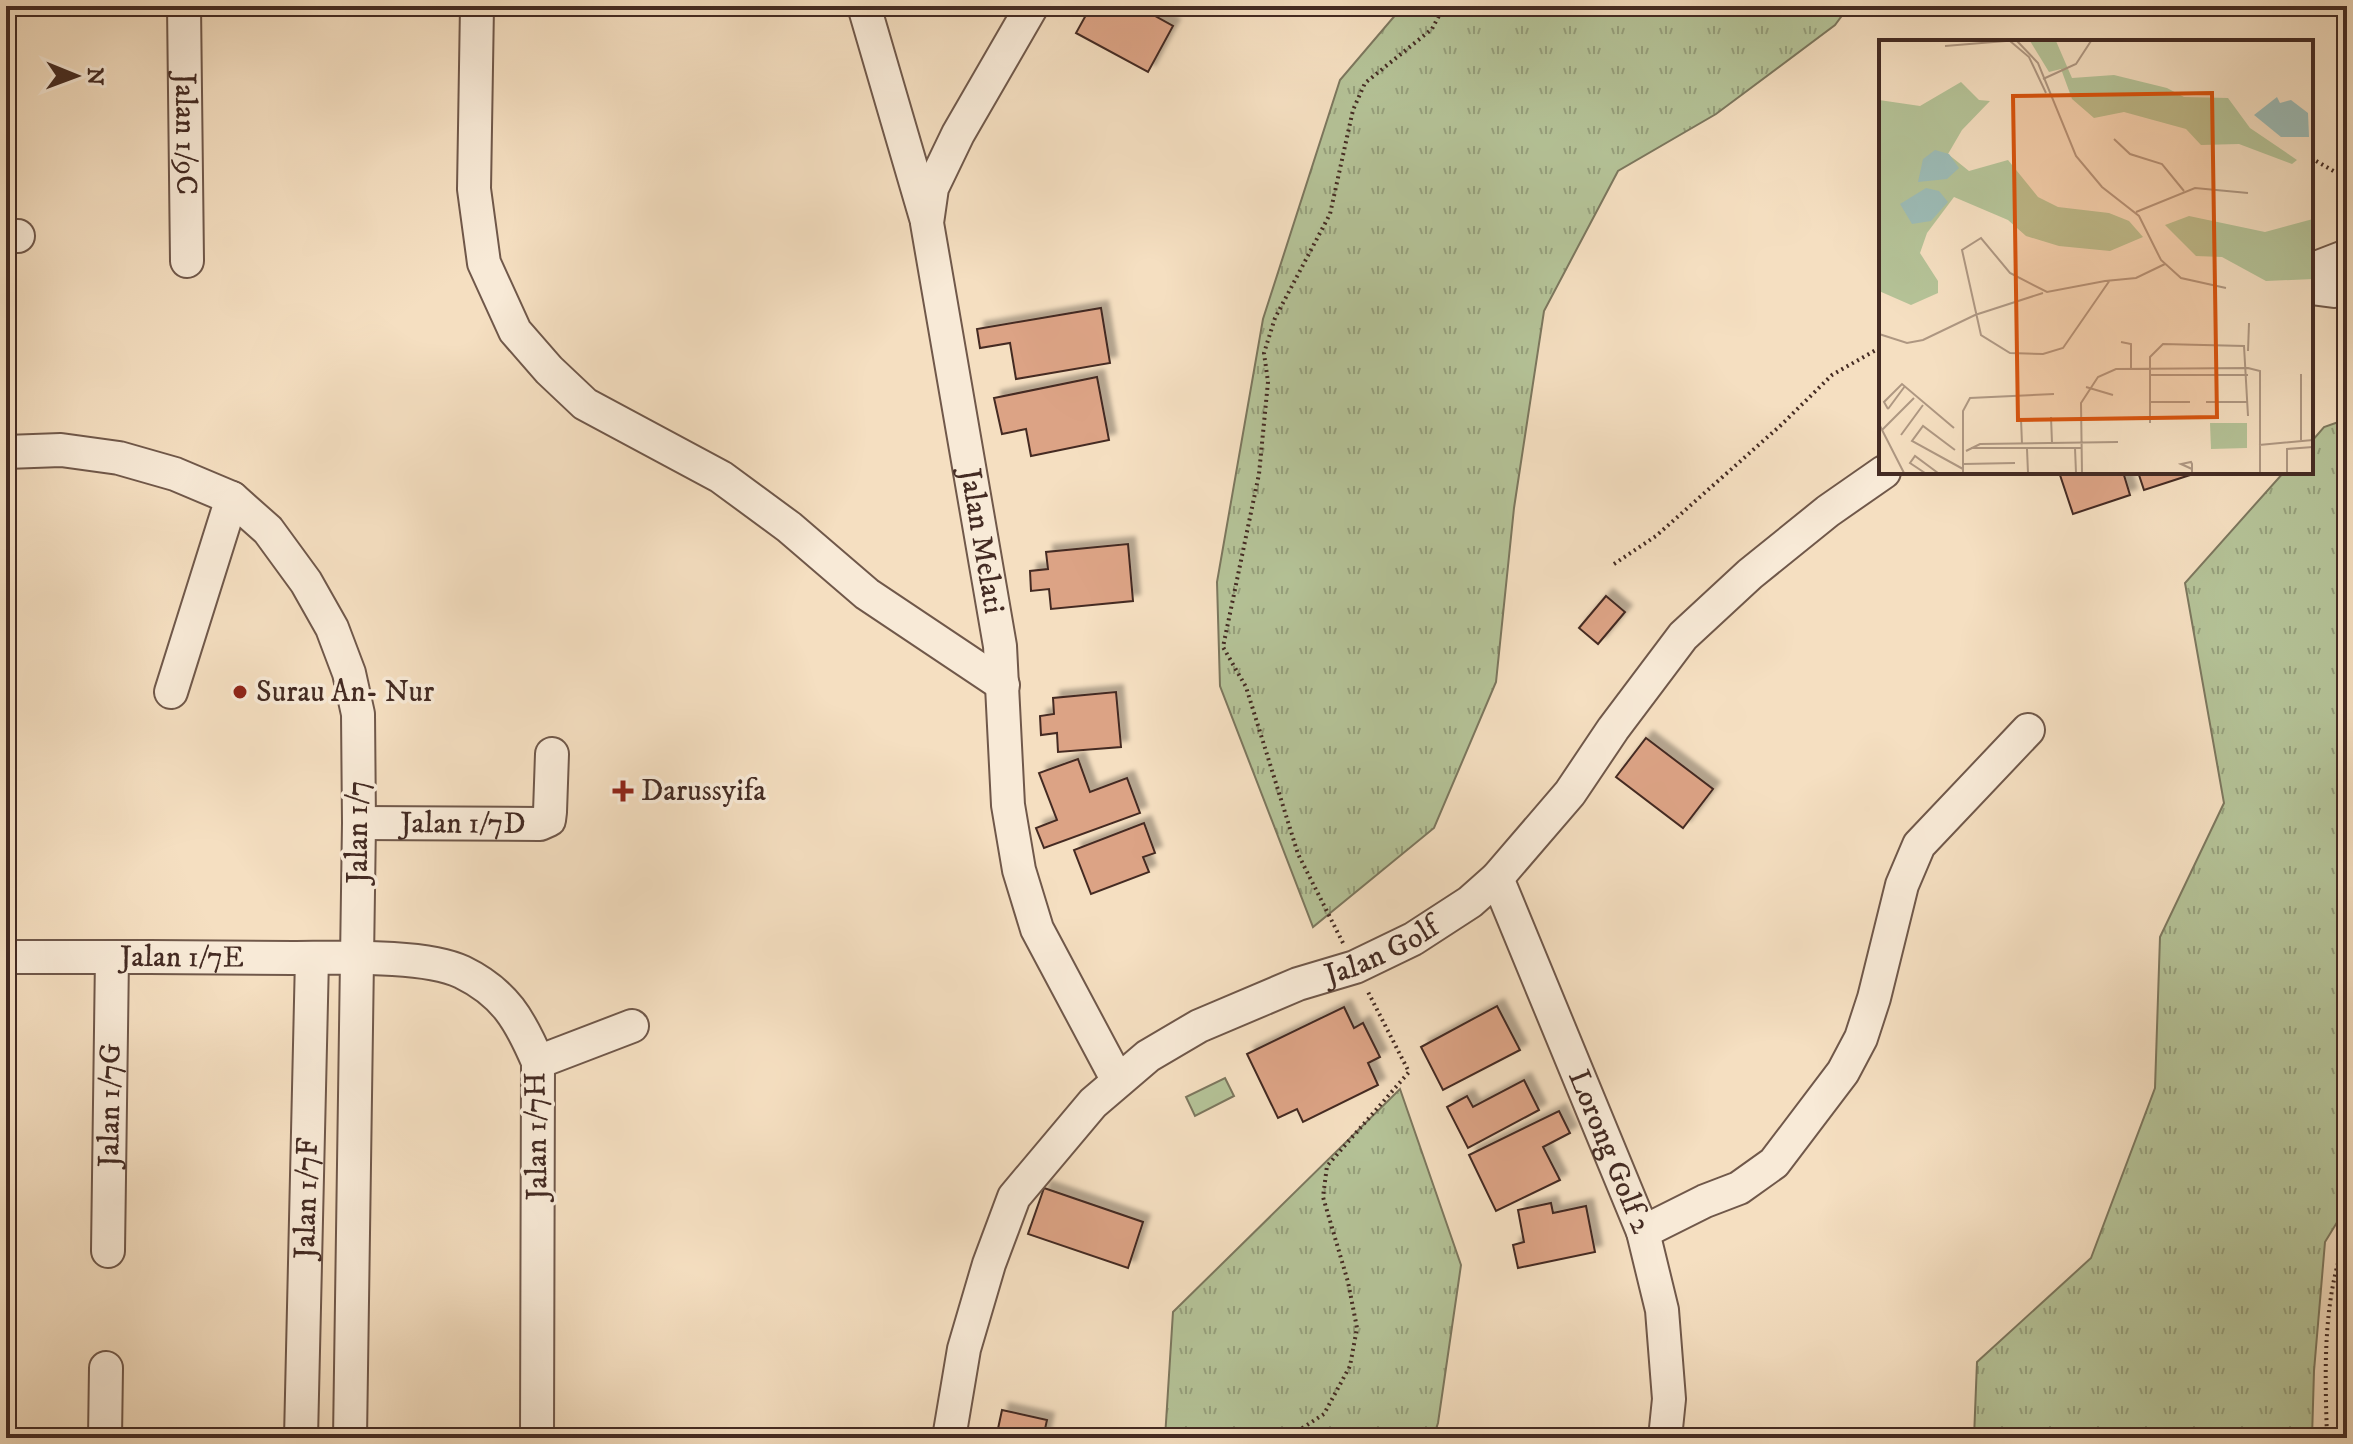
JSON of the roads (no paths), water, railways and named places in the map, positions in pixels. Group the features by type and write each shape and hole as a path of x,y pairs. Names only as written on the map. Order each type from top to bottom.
{"street":[{"name":"Jalan 1/9C","path":"184,6 187,261"},
{"path":"477,6 474,189 484,263 515,331 549,370 585,404 721,477 789,527 867,594 1003,685"},
{"path":"864,6 927,223"},
{"name":"Jalan Melati","path":"1032,6 958,134 932,188 927,223 1000,646 1008,805 1019,870 1037,929 1118,1081"},
{"path":"2313,281 2321,266 2347,256"},
{"path":"2313,286 2334,291 2347,286"},
{"name":"Jalan 1/7","path":"6,452 61,450 119,458 175,474 232,498 268,530 306,582 332,628 349,673 358,714 359,823 350,1438"},
{"name":"Jalan Golf","path":"949,1438 964,1349 989,1264 1014,1197 1093,1103 1148,1056 1199,1026 1298,984 1355,967 1413,939 1470,902 1497,878 1570,793 1613,729 1683,636 1750,574 1828,511 1881,474"},
{"path":"171,692 232,498"},
{"path":"1643,1232 1739,1188 1774,1163 1843,1072 1861,1038 1902,885 1919,845 2028,730"},
{"name":"Jalan 1/7D","path":"359,823 540,824 549,820 552,754"},
{"name":"Lorong Golf 2","path":"1497,878 1643,1232 1662,1310 1669,1399 1665,1438"},
{"name":"Jalan 1/7E","path":"6,957 356,958"},
{"name":"Jalan 1/7G","path":"108,1251 112,957"},
{"name":"Jalan 1/7F","path":"301,1438 312,958"},
{"name":"Jalan 1/7H","path":"356,958 440,963 461,971 487,986 507,1003 522,1024 538,1062 537,1438"},
{"path":"538,1062 632,1026"},
{"path":"105,1438 106,1368"}],"place":[{"name":"Surau An- Nur","path":"240,692"},
{"name":"Darussyifa","path":"623,791"}]}
